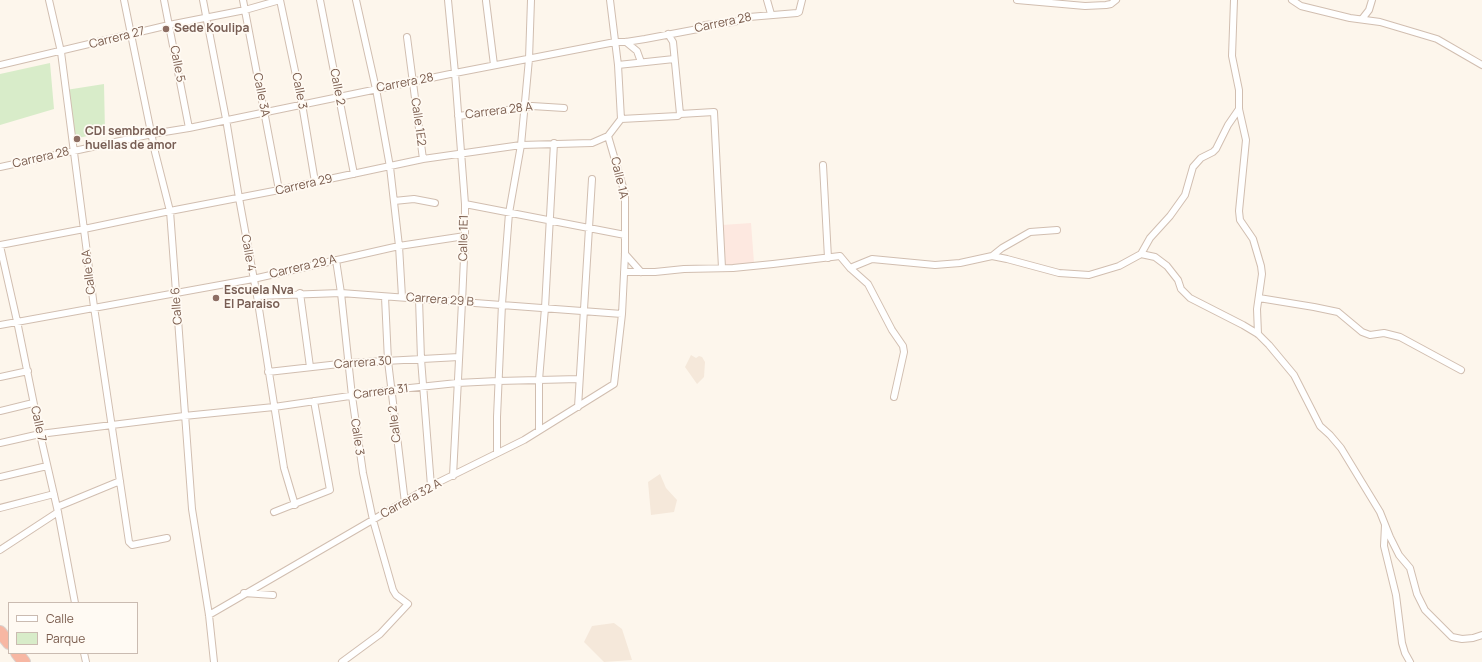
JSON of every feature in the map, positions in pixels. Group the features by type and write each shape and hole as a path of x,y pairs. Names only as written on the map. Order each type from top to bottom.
{"highway":[{"path":"0,632 8,642"},
{"path":"18,654 24,662"}],"street":[{"name":"Calle 6A","path":"49,0 61,52 94,307 130,544 167,538"},
{"name":"Calle 6","path":"124,0 170,211 192,509 209,614 214,662"},
{"name":"Calle 5","path":"164,0 189,128"},
{"name":"Calle 4","path":"203,0 226,119 257,296 284,468 295,505"},
{"name":"Calle 3A","path":"243,0 279,190"},
{"name":"Carrera 27","path":"0,65 207,17 245,10 280,0"},
{"name":"Calle 3","path":"280,0 302,104 315,182"},
{"name":"Calle 2","path":"320,0 340,96 354,174"},
{"path":"356,0 376,89 390,167 399,246 402,297"},
{"name":"Calle 1E1","path":"448,0 465,204 465,236 453,476"},
{"path":"497,453 498,381 502,304 509,213 521,145 529,59 531,0"},
{"path":"608,136 621,119 618,65 610,0"},
{"path":"767,0 771,14"},
{"name":"Carrera 28","path":"0,167 73,150 189,128 226,119 494,65 615,42 626,42 698,29 705,25 734,22 749,17 797,13 799,12 802,0"},
{"path":"1017,0 1085,6 1106,5 1111,4 1116,0"},
{"path":"1234,0 1232,56 1239,90 1239,109 1246,140 1239,211 1240,220 1253,239 1261,266 1262,274 1257,310 1258,334"},
{"path":"1292,0 1301,6 1350,18 1380,22 1437,39 1482,65"},
{"path":"1362,19 1369,10 1372,0"},
{"path":"486,1 494,65"},
{"path":"668,34 672,42 680,114"},
{"name":"Calle 1E2","path":"407,37 423,159"},
{"path":"626,42 637,51 641,62"},
{"path":"618,65 674,59"},
{"name":"Carrera 28 A","path":"458,116 532,106 564,108"},
{"path":"850,268 872,259 935,265 960,263 992,256 1059,273 1089,275 1118,266 1141,254 1150,238 1170,216 1185,195 1193,167 1201,158 1216,149 1228,125 1239,109"},
{"path":"621,119 678,116 680,114 714,112 722,268"},
{"name":"Carrera 29","path":"0,246 279,190 423,159 521,145 592,143 608,136"},
{"name":"Calle 1A","path":"608,136 625,194 625,254 622,314 614,384"},
{"path":"539,430 539,380 545,308 554,143"},
{"path":"823,165 828,258"},
{"path":"578,407 592,179"},
{"path":"394,200 414,199 434,203"},
{"path":"465,204 625,235"},
{"path":"992,256 1002,248 1030,232 1057,230"},
{"name":"Carrera 29 A","path":"0,325 253,279 399,246 465,236"},
{"name":"Calle 7","path":"0,246 28,371 33,403 58,510 75,602"},
{"path":"625,254 641,272"},
{"path":"1141,254 1155,257 1167,266 1178,280 1181,289 1190,298 1243,324 1258,334 1294,375 1314,418 1341,448 1380,512 1399,555 1410,568 1417,594 1425,610 1452,637 1462,639 1482,635"},
{"path":"624,272 655,272 684,269 722,268 840,256 850,268 868,284 892,330 903,346 904,352 894,398"},
{"name":"Calle 3","path":"336,260 352,396 363,473 372,520 392,590 408,604 380,634 342,662"},
{"path":"300,293 310,367"},
{"name":"Carrera 29 B","path":"257,296 300,293 341,293 622,314"},
{"name":"Calle 2","path":"385,297 388,361 405,503"},
{"path":"1259,298 1338,312 1362,332 1370,335 1384,334 1400,337 1461,370"},
{"path":"419,299 421,359 431,486"},
{"name":"Carrera 30","path":"268,372 348,363 459,357"},
{"path":"0,377 28,371"},
{"name":"Carrera 31","path":"184,416 457,383 579,379"},
{"name":"Carrera 32 A","path":"209,614 372,520 405,503 431,486 524,440 614,384"},
{"path":"274,512 329,492 330,489 314,401"},
{"path":"0,411 33,403"},
{"path":"0,442 40,434 184,416"},
{"path":"0,477 47,466"},
{"path":"0,550 58,510 120,481"},
{"path":"0,508 54,494"},
{"path":"1385,524 1385,551 1396,595 1402,642 1405,654 1410,662"},
{"path":"244,593 273,595"}],"shaded area":[{"path":"751,223 754,263 723,266 722,225"},
{"path":"691,355 696,358 699,356 702,357 705,362 704,377 697,384 685,367"},
{"path":"660,474 666,488 677,500 674,512 651,515 648,482"},
{"path":"614,623 622,629 632,660 604,662 584,642 592,626"}],"green space":[{"path":"50,63 54,109 0,125 0,74"},
{"path":"104,84 105,132 74,139 66,90"}],"place":[{"name":"Sede Koulipa","path":"166,29"},
{"name":"CDI sembrado huellas de amor","path":"77,139"},
{"name":"Escuela Nva El Paraiso","path":"216,298"}]}
